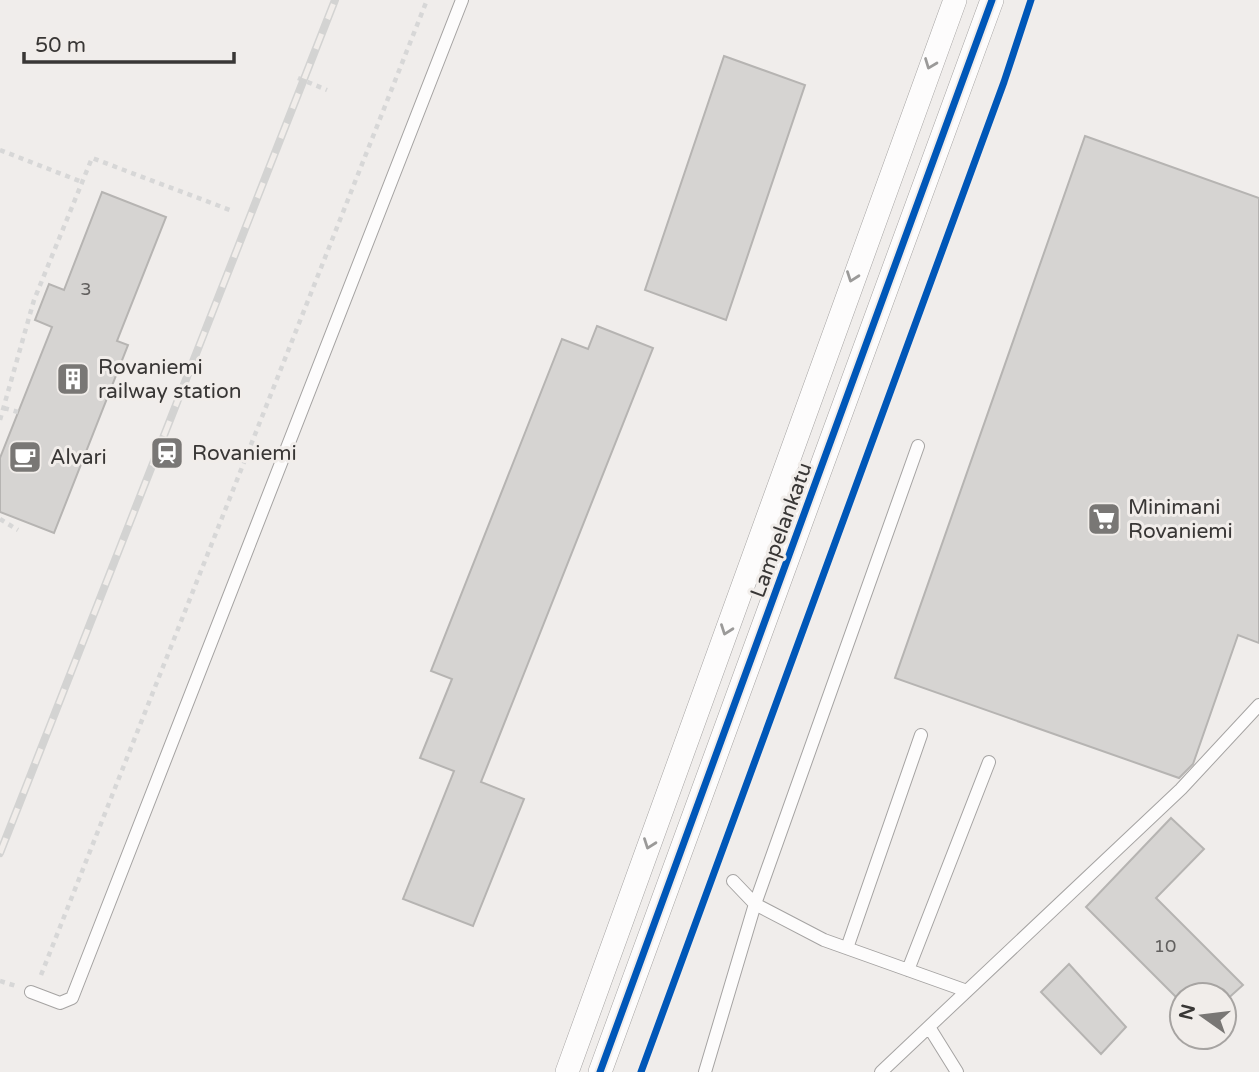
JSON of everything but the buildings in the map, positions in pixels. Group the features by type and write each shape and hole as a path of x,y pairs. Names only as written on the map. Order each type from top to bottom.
{"street":[{"name":"Lampelankatu","path":"567,1072 955,0"},
{"name":"Lampelankatu","path":"600,1072 992,0"}],"lane":[{"path":"31,992 60,1003 72,998 462,0"},
{"path":"705,1072 755,904 918,446"},
{"path":"881,1072 1181,789 1259,705"},
{"path":"847,948 920,734"},
{"path":"908,970 989,762"},
{"path":"733,881 755,904 824,940 967,991"},
{"path":"929,1027 957,1072"}],"path":[{"path":"0,981 31,992 39,979 427,0"},
{"path":"298,78 327,90"},
{"path":"0,150 82,182"},
{"path":"0,420 34,300 92,158 230,210"},
{"path":"34,300 41,304"},
{"path":"4,408 18,412"},
{"path":"0,519 18,530"}],"railway":[{"path":"0,853 335,0"}],"cycle path":[{"path":"600,1072 992,0"},
{"path":"641,1072 1004,82 1031,0"}],"place":[{"name":"Rovaniemi railway station","path":"73,379"},
{"name":"Rovaniemi","path":"167,453"},
{"name":"Alvari","path":"25,457"},
{"name":"Minimani Rovaniemi","path":"1104,519"}]}
